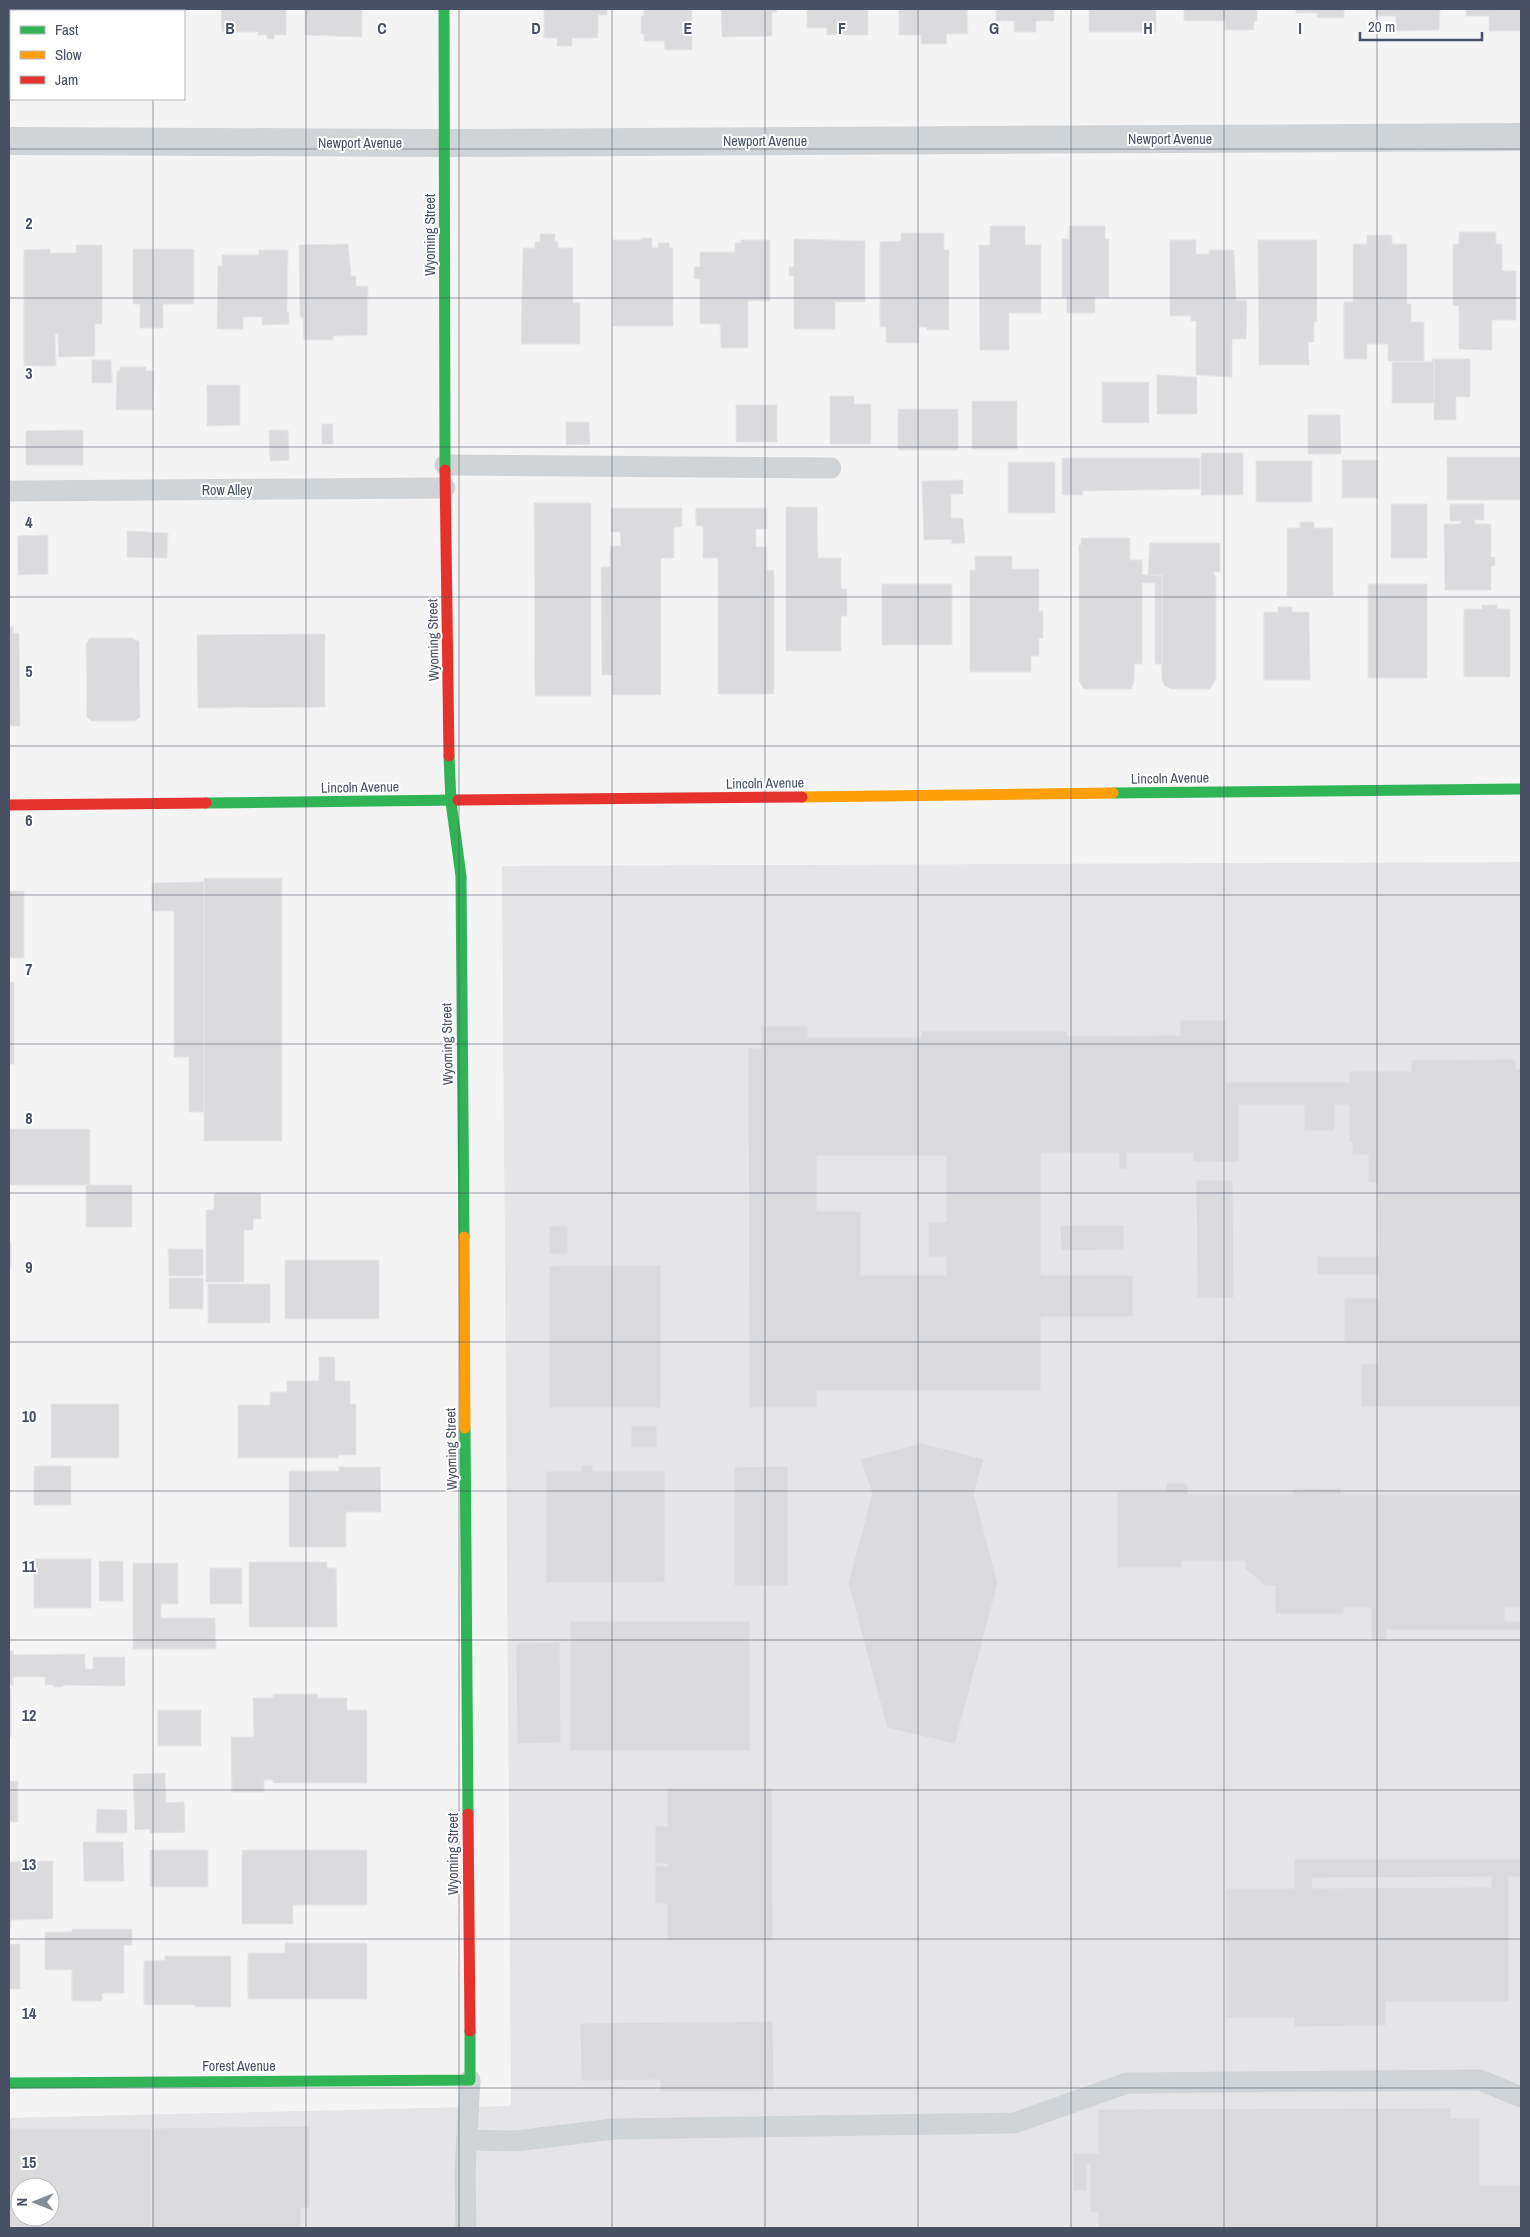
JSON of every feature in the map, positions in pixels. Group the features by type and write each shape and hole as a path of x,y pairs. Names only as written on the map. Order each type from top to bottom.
{"street":[{"name":"Wyoming Street","path":"444,9 445,488 450,802 461,876 470,2080"},
{"name":"Newport Avenue","path":"9,141 445,143 1521,137"},
{"name":"Lincoln Avenue","path":"9,806 1521,790"},
{"name":"Forest Avenue","path":"9,2083 470,2080"}],"lane":[{"path":"445,465 831,468"},
{"name":"Row Alley","path":"9,492 445,488"},
{"path":"466,2228 470,2080"},
{"path":"467,2140 516,2141 613,2128 1014,2123 1128,2083 1480,2080 1521,2097"}],"shaded area":[{"path":"1521,862 1521,2228 9,2228 9,2118 511,2106 502,866"}],"building":[{"path":"23,9 86,9 86,10"},
{"path":"115,9 175,9 175,10"},
{"path":"221,9 286,9 286,35 274,35 274,39 267,39 267,35 258,35 258,32 222,32"},
{"path":"305,9 362,9 362,37 305,35"},
{"path":"544,9 607,9 607,15 598,15 598,38 572,38 572,46 557,46 557,38 544,38"},
{"path":"644,9 692,9 692,50 665,50 664,41 644,41 644,34 641,34 641,16 644,16"},
{"path":"721,9 777,9 777,12 772,12 772,36 722,37"},
{"path":"807,9 868,9 868,35 827,35 827,28 807,28"},
{"path":"899,9 967,9 968,34 946,34 947,44 921,44 921,35 899,35"},
{"path":"996,9 1054,9 1054,21 1036,21 1036,32 1014,32 1014,21 996,21"},
{"path":"1089,9 1156,9 1156,32 1089,32"},
{"path":"1184,9 1257,9 1257,21 1254,21 1254,30 1225,30 1225,21 1184,21"},
{"path":"1296,9 1344,9 1344,18 1317,18 1317,13 1296,13"},
{"path":"1376,9 1440,9 1439,30 1396,31 1396,16 1376,16"},
{"path":"1466,9 1521,9 1521,31 1489,31 1489,16 1466,16"},
{"path":"990,226 1025,226 1025,245 1041,245 1041,313 1009,313 1009,350 980,350 979,245 990,245"},
{"path":"1069,226 1105,226 1105,239 1109,239 1109,297 1095,297 1095,313 1067,313 1067,297 1062,297 1062,239 1069,239"},
{"path":"1459,232 1496,232 1496,244 1502,244 1502,271 1516,271 1516,320 1492,320 1492,350 1459,349 1459,306 1453,306 1453,244 1459,244"},
{"path":"901,233 944,233 944,250 949,250 949,330 927,330 927,327 919,327 919,343 886,343 886,327 880,327 880,242 901,241"},
{"path":"540,234 555,234 555,242 558,242 558,248 573,248 573,303 580,303 580,344 521,344 523,248 535,248 535,242 540,242"},
{"path":"1367,235 1392,235 1392,244 1407,244 1407,304 1411,304 1411,322 1424,322 1424,361 1388,361 1388,344 1367,344 1367,359 1344,359 1344,302 1353,302 1353,244 1367,244"},
{"path":"641,238 652,238 652,248 658,248 658,243 669,243 669,248 673,248 673,326 613,326 613,240 641,240"},
{"path":"794,239 865,241 865,302 835,302 835,329 794,329 794,276 789,276 789,267 794,267"},
{"path":"741,240 770,240 770,301 748,301 748,348 721,348 720,324 700,324 700,279 694,279 694,267 700,267 700,252 735,252 735,243 741,243"},
{"path":"1170,240 1196,240 1196,254 1209,254 1209,250 1234,250 1236,300 1247,300 1247,306 1246,339 1232,339 1232,377 1196,375 1196,321 1191,321 1191,316 1170,316"},
{"path":"1258,240 1317,240 1317,322 1314,322 1314,342 1308,342 1309,365 1259,365"},
{"path":"348,244 351,276 356,276 356,286 368,286 367,335 333,336 333,340 304,340 303,317 300,317 299,245"},
{"path":"76,245 102,245 102,324 95,324 95,356 59,357 58,334 55,334 56,366 24,366 24,250 50,249 50,253 76,253"},
{"path":"133,249 194,249 194,304 163,304 163,328 140,328 140,304 133,304"},
{"path":"259,250 288,250 287,312 289,312 289,324 262,325 262,317 243,317 243,329 217,329 218,266 222,266 222,255 259,255"},
{"path":"1432,359 1470,359 1470,397 1456,397 1456,420 1434,420 1434,362 1432,362"},
{"path":"92,360 111,360 112,383 92,383"},
{"path":"1392,362 1434,362 1434,403 1392,403"},
{"path":"120,367 146,367 146,371 154,371 153,410 116,410 117,371 120,371"},
{"path":"1157,375 1197,377 1197,414 1157,414"},
{"path":"1102,382 1149,382 1149,423 1102,423"},
{"path":"207,385 240,385 240,425 207,426"},
{"path":"830,396 854,396 854,404 871,404 871,444 830,444"},
{"path":"972,401 1017,401 1017,449 972,449"},
{"path":"736,405 777,405 777,442 736,442"},
{"path":"898,409 958,409 958,450 898,450"},
{"path":"1308,415 1340,415 1341,454 1308,454"},
{"path":"566,422 589,422 590,444 566,445"},
{"path":"322,424 333,424 333,444 322,444"},
{"path":"83,430 83,465 26,465 26,431"},
{"path":"269,430 288,430 289,460 270,461"},
{"path":"1201,453 1243,453 1243,495 1201,495"},
{"path":"1447,457 1521,457 1521,500 1447,500"},
{"path":"1062,458 1200,458 1200,489 1083,491 1083,495 1062,495"},
{"path":"1342,460 1378,460 1378,498 1342,498"},
{"path":"1256,461 1312,461 1312,502 1256,502"},
{"path":"1008,462 1055,462 1055,513 1008,513"},
{"path":"963,480 963,494 951,494 951,518 963,518 965,543 952,544 952,539 924,540 922,481"},
{"path":"534,503 591,503 591,696 535,696"},
{"path":"1391,504 1427,504 1427,558 1391,558"},
{"path":"1450,504 1484,504 1484,520 1475,520 1475,524 1491,524 1491,557 1495,557 1495,566 1491,566 1491,590 1445,590 1444,524 1461,524 1461,521 1450,521"},
{"path":"786,507 817,507 818,558 841,558 841,589 847,589 847,616 841,616 841,651 786,651"},
{"path":"611,508 682,508 682,527 674,527 674,558 661,558 661,695 612,695 612,675 602,675 601,567 610,567 610,546 621,546 620,532 611,532"},
{"path":"696,508 767,508 767,529 756,529 756,547 767,547 767,570 774,570 774,694 718,694 718,558 703,558 703,526 696,526"},
{"path":"1300,522 1314,522 1314,528 1333,528 1333,596 1287,596 1287,528 1300,528"},
{"path":"127,531 168,533 167,558 127,557"},
{"path":"48,535 48,574 18,575 18,536"},
{"path":"1081,538 1130,538 1130,560 1142,560 1142,575 1162,575 1162,664 1155,664 1155,583 1142,583 1142,664 1134,664 1134,681 1131,689 1084,689 1079,681 1079,545 1081,545"},
{"path":"1150,543 1220,543 1220,572 1213,572 1216,577 1216,679 1210,689 1172,689 1165,686 1162,680 1162,575 1148,575"},
{"path":"975,556 1012,556 1012,569 1039,569 1039,611 1043,611 1043,638 1039,638 1039,656 1031,656 1031,672 970,672 970,570 975,570"},
{"path":"882,584 952,584 952,645 882,645"},
{"path":"1368,584 1427,584 1427,678 1368,678"},
{"path":"1482,605 1497,605 1497,609 1510,609 1510,677 1464,677 1464,609 1482,609"},
{"path":"1278,607 1292,607 1292,612 1309,612 1310,680 1264,680 1264,612 1278,612"},
{"path":"9,627 13,627 13,633 19,633 20,726 9,726"},
{"path":"325,634 325,707 198,708 197,635"},
{"path":"90,638 131,638 139,641 140,717 135,721 91,721 87,717 86,643"},
{"path":"204,878 282,878 282,1141 204,1141"},
{"path":"204,882 204,1112 189,1112 189,1057 174,1057 174,911 152,911 152,883"},
{"path":"9,891 24,891 24,958 9,958"},
{"path":"9,982 14,982 14,1064 9,1064"},
{"path":"1180,1020 1226,1020 1226,1082 1349,1082 1349,1071 1411,1071 1411,1060 1516,1059 1516,1069 1521,1069 1521,1407 1361,1407 1361,1364 1378,1363 1378,1341 1344,1341 1344,1298 1378,1298 1378,1275 1317,1275 1317,1256 1378,1256 1377,1183 1368,1183 1368,1155 1352,1155 1352,1142 1349,1142 1349,1105 1335,1105 1335,1131 1304,1131 1304,1105 1239,1105 1239,1162 1193,1162 1193,1153 1127,1153 1127,1169 1119,1169 1119,1153 1041,1153 1041,1275 1133,1275 1133,1317 1041,1317 1041,1391 817,1391 817,1408 749,1408 748,1048 761,1048 761,1026 808,1026 808,1037 921,1037 921,1031 1067,1031 1067,1036 1180,1035","holes":["817,1156 946,1156 946,1222 928,1222 928,1257 946,1257 946,1275 861,1275 861,1211 817,1211"]},
{"path":"9,1129 90,1129 90,1185 9,1185"},
{"path":"1196,1180 1233,1180 1234,1298 1197,1298"},
{"path":"86,1185 132,1185 132,1227 86,1227"},
{"path":"214,1193 261,1193 261,1219 253,1219 253,1230 244,1230 244,1282 206,1282 206,1210 214,1210"},
{"path":"1060,1225 1124,1225 1124,1250 1061,1251"},
{"path":"549,1226 568,1226 568,1254 549,1254"},
{"path":"9,1242 11,1242 11,1267 9,1267"},
{"path":"168,1249 203,1249 203,1276 169,1276"},
{"path":"285,1260 379,1260 379,1319 285,1319"},
{"path":"661,1265 661,1408 549,1408 549,1266"},
{"path":"169,1278 203,1278 203,1309 169,1309"},
{"path":"208,1284 270,1284 270,1323 208,1323"},
{"path":"319,1357 335,1357 335,1381 350,1381 350,1404 356,1404 356,1455 338,1455 338,1458 238,1458 238,1405 270,1405 270,1392 287,1392 287,1381 319,1381"},
{"path":"51,1404 119,1404 119,1458 51,1458"},
{"path":"631,1426 657,1426 657,1448 631,1448"},
{"path":"922,1443 984,1459 974,1493 998,1583 955,1744 887,1728 848,1583 872,1493 860,1459"},
{"path":"581,1465 593,1465 593,1471 665,1471 665,1582 546,1583 546,1471 581,1471"},
{"path":"34,1466 71,1466 71,1505 34,1505"},
{"path":"788,1466 788,1586 734,1586 734,1467"},
{"path":"339,1467 380,1467 381,1512 346,1512 346,1547 289,1547 289,1471 339,1471"},
{"path":"1166,1483 1188,1483 1188,1494 1293,1494 1293,1489 1341,1488 1341,1494 1521,1494 1521,1608 1505,1608 1505,1621 1521,1621 1521,1630 1387,1630 1387,1640 1371,1640 1371,1608 1344,1608 1344,1614 1275,1614 1275,1586 1266,1586 1245,1569 1245,1561 1182,1561 1182,1568 1117,1568 1117,1491 1166,1491"},
{"path":"34,1559 91,1559 91,1608 34,1608"},
{"path":"99,1561 123,1561 123,1601 99,1601"},
{"path":"249,1562 327,1562 327,1568 336,1568 337,1627 249,1627"},
{"path":"133,1563 178,1563 178,1604 161,1604 161,1618 215,1618 216,1649 133,1649"},
{"path":"210,1568 242,1568 242,1604 210,1604"},
{"path":"570,1621 750,1621 750,1751 570,1751"},
{"path":"560,1642 561,1743 517,1744 516,1643"},
{"path":"9,1651 13,1651 13,1655 85,1654 85,1669 93,1669 93,1657 125,1657 125,1686 63,1685 63,1687 54,1687 54,1685 45,1685 45,1677 13,1677 13,1685 9,1685"},
{"path":"9,1689 11,1689 11,1737 9,1737"},
{"path":"273,1694 318,1694 318,1698 347,1698 347,1710 367,1710 367,1783 273,1783 273,1780 264,1780 264,1792 232,1792 231,1737 254,1737 253,1698 273,1698"},
{"path":"158,1710 201,1710 201,1746 158,1746"},
{"path":"165,1773 166,1803 184,1802 185,1832 150,1833 150,1829 135,1830 133,1774"},
{"path":"9,1781 18,1781 18,1822 9,1822"},
{"path":"667,1788 772,1788 773,1940 667,1940 667,1904 655,1904 655,1866 667,1866 667,1864 655,1864 655,1826 667,1826"},
{"path":"97,1809 127,1810 127,1833 96,1833"},
{"path":"83,1842 123,1842 124,1881 84,1881"},
{"path":"150,1850 208,1850 208,1887 150,1887"},
{"path":"242,1850 367,1850 367,1905 293,1905 293,1924 242,1924"},
{"path":"1294,1859 1521,1859 1521,1877 1509,1877 1509,2002 1386,2002 1386,2026 1294,2027 1294,2018 1226,2018 1226,1888 1294,1888","holes":["1491,1877 1491,1887 1313,1888 1312,1878"]},
{"path":"53,1861 53,1919 11,1920 11,1928 9,1928 9,1862"},
{"path":"72,1929 132,1929 132,1945 124,1945 124,1993 102,1993 102,2001 72,2001 72,1970 45,1970 45,1932 72,1932"},
{"path":"285,1943 367,1943 367,1999 248,1999 248,1953 285,1953"},
{"path":"9,1944 20,1944 20,1989 9,1989"},
{"path":"165,1956 231,1956 231,2007 144,2005 144,1961 165,1960"},
{"path":"773,2021 774,2091 660,2092 660,2080 581,2081 580,2023"},
{"path":"1451,2108 1451,2118 1480,2118 1480,2185 1521,2185 1521,2228 1098,2228 1098,2213 1090,2213 1090,2165 1087,2165 1087,2191 1073,2191 1073,2153 1098,2153 1098,2109"},
{"path":"310,2126 310,2208 301,2208 301,2228 151,2228 151,2128"},
{"path":"9,2128 151,2128 151,2228 9,2228"}],"traffic: fast":[{"path":"444,9 445,470"},
{"path":"449,756 451,802 461,876 464,1237"},
{"path":"1113,793 1521,789"},
{"path":"206,803 458,800"},
{"path":"465,1428 468,1814"},
{"path":"9,2083 470,2080 470,2031"}],"traffic: slow":[{"path":"802,797 1113,793"},
{"path":"464,1237 465,1428"}],"traffic: jam":[{"path":"445,470 449,756"},
{"path":"458,800 802,797"},
{"path":"9,805 206,803"},
{"path":"468,1814 470,2031"}]}
